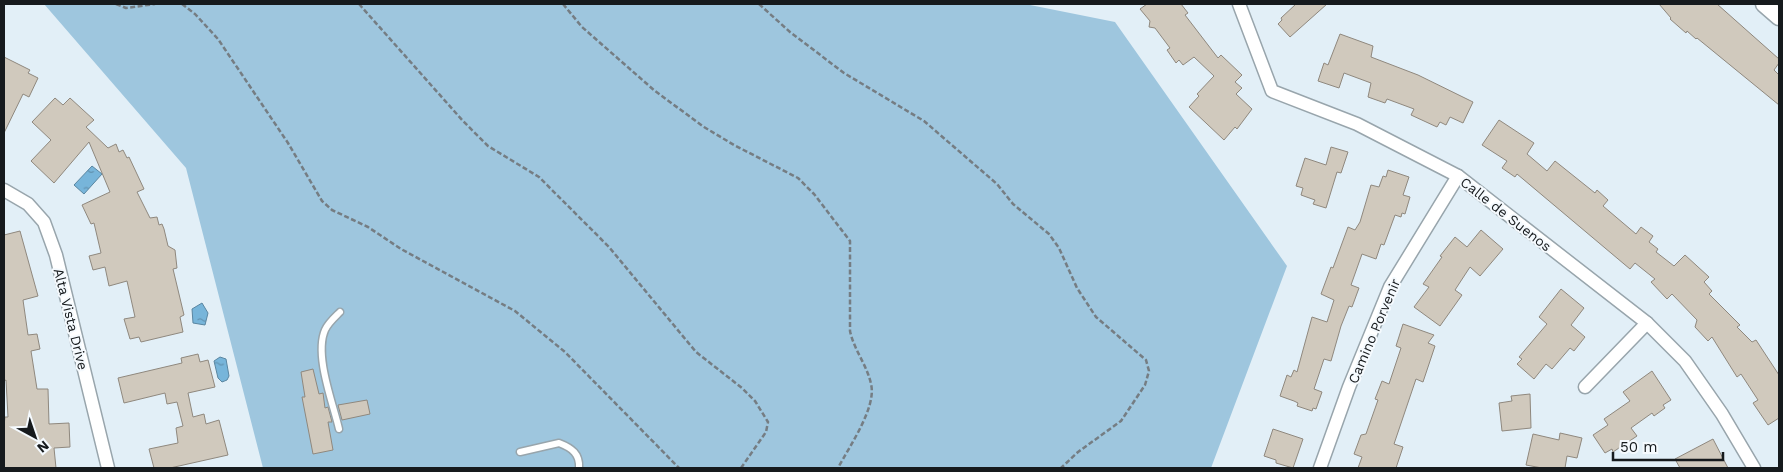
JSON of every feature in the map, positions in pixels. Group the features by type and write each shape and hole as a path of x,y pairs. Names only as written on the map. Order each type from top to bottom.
{"street":[{"name":"Calle de Suenos","path":"1238,4 1272,91 1357,124 1458,176 1647,323 1684,360 1722,414 1754,468"},
{"path":"1764,4 1779,17"},
{"name":"Camino Porvenir","path":"1320,468 1349,387 1390,287 1458,176"},
{"name":"Alta Vista Drive","path":"4,190 28,204 44,222 56,255 108,468"},
{"path":"1585,387 1647,323"}],"lane":[{"path":"339,429 322,356 321,342 326,328 340,312"},
{"path":"520,452 559,443 575,452 579,468"}],"path":[{"path":"116,4 126,8 155,4"},
{"path":"182,4 195,14 218,39 254,96 283,135 322,201 332,210 368,227 401,249 515,311 582,370 680,468"},
{"path":"359,4 463,121 488,146 539,177 609,247 696,352 755,401 768,422 766,432 741,468"},
{"path":"563,4 582,27 655,92 734,145 798,178 820,201 850,241 850,331 852,343 871,384 873,397 838,468"},
{"path":"759,4 790,32 844,73 924,121 997,184 1013,204 1049,234 1059,248 1077,288 1096,317 1146,360 1149,371 1145,385 1121,421 1078,452 1061,468"}],"shaded area":[{"path":"44,4 1025,4 1115,22 1287,266 1211,468 263,468 186,168"}],"water":[{"path":"92,166 102,174 84,194 74,185"},
{"path":"202,303 208,313 205,325 193,323 192,309"},
{"path":"220,357 226,359 229,376 227,380 222,382 218,378 214,361"}],"building":[{"path":"1147,4 1181,4 1188,13 1185,15 1218,58 1221,55 1242,75 1235,82 1242,88 1236,94 1252,109 1237,129 1235,127 1224,140 1189,107 1199,96 1197,94 1214,76 1194,57 1183,65 1179,60 1176,63 1167,50 1170,48 1155,28 1149,27 1150,21 1140,9"},
{"path":"1296,4 1327,4 1290,37 1278,24 1282,20 1281,18"},
{"path":"1659,4 1717,4 1779,59 1779,63 1774,70 1779,75 1779,105 1697,38 1687,31 1686,33 1670,19"},
{"path":"1340,34 1373,46 1371,57 1418,75 1473,102 1463,123 1450,117 1446,125 1440,122 1437,127 1411,115 1414,109 1387,99 1385,103 1368,97 1371,83 1344,73 1339,88 1318,81 1324,63 1328,65"},
{"path":"4,57 30,70 28,73 38,78 29,97 23,94 4,133"},
{"path":"55,98 63,105 70,98 94,120 86,127 108,148 116,144 119,152 123,150 127,158 129,157 144,189 137,192 150,218 157,217 159,225 162,224 168,246 175,250 177,268 173,269 184,315 180,317 183,332 141,342 139,337 130,339 124,319 135,317 127,281 109,286 105,267 93,270 89,256 101,253 94,223 91,224 82,205 110,192 89,142 54,183 31,161 51,140 32,122"},
{"path":"1499,120 1534,143 1527,154 1547,171 1555,161 1595,193 1597,190 1608,200 1603,206 1636,234 1641,227 1653,236 1649,242 1658,249 1656,252 1674,266 1685,255 1709,277 1704,282 1712,291 1709,294 1740,325 1737,327 1752,342 1756,340 1779,375 1779,418 1768,425 1753,403 1758,400 1741,374 1737,377 1712,337 1708,341 1695,327 1697,320 1672,294 1667,299 1651,282 1655,279 1635,263 1630,269 1517,174 1515,177 1502,168 1507,161 1482,145"},
{"path":"1331,147 1348,152 1341,173 1337,172 1326,208 1313,204 1315,200 1301,195 1303,188 1296,186 1305,158 1326,165"},
{"path":"1388,170 1409,177 1403,195 1410,197 1405,214 1402,213 1401,217 1395,215 1384,245 1381,244 1376,259 1362,254 1351,285 1359,288 1352,307 1349,306 1341,326 1331,361 1324,359 1314,389 1322,392 1316,409 1313,408 1312,411 1297,406 1298,403 1280,396 1287,375 1291,377 1294,370 1297,372 1312,317 1327,322 1334,300 1321,294 1331,267 1333,268 1348,227 1355,230 1360,222 1371,185 1379,187 1383,176 1386,177"},
{"path":"1481,230 1503,249 1480,276 1470,267 1455,290 1462,295 1440,326 1414,307 1429,287 1423,284 1442,257 1440,256 1455,237 1467,247"},
{"path":"20,231 38,296 23,300 28,335 37,334 40,349 31,351 37,389 48,389 49,424 69,423 70,447 54,448 56,468 4,468 4,425 5,417 8,417 6,380 4,381 4,235"},
{"path":"1561,289 1584,308 1571,325 1585,337 1574,351 1570,348 1552,369 1546,364 1534,379 1517,364 1522,359 1519,357 1547,324 1539,317"},
{"path":"1403,324 1434,335 1428,343 1435,346 1423,382 1416,379 1394,444 1403,447 1396,468 1358,468 1362,457 1354,454 1361,435 1366,434 1378,400 1375,399 1382,381 1389,384 1401,348 1396,346"},
{"path":"198,354 200,362 208,360 215,387 188,393 193,417 204,414 206,424 219,420 228,455 170,468 154,468 149,449 178,443 176,428 183,426 177,402 167,404 165,393 124,403 118,378 182,363 181,358"},
{"path":"313,369 319,394 323,393 325,408 328,407 332,422 328,422 333,450 313,454 302,397 305,397 301,372"},
{"path":"1652,371 1671,400 1663,405 1665,408 1654,416 1652,413 1631,428 1637,436 1613,452 1612,449 1605,453 1593,435 1608,425 1604,419 1630,401 1623,392"},
{"path":"1530,394 1531,428 1502,431 1499,403 1512,401 1511,396"},
{"path":"367,400 370,414 342,420 338,405"},
{"path":"1273,429 1303,439 1293,468 1276,463 1276,460 1264,456"},
{"path":"1560,433 1582,438 1577,458 1567,456 1565,468 1542,468 1526,465 1533,434 1559,440"},
{"path":"1713,439 1728,468 1680,468 1675,459"}]}
